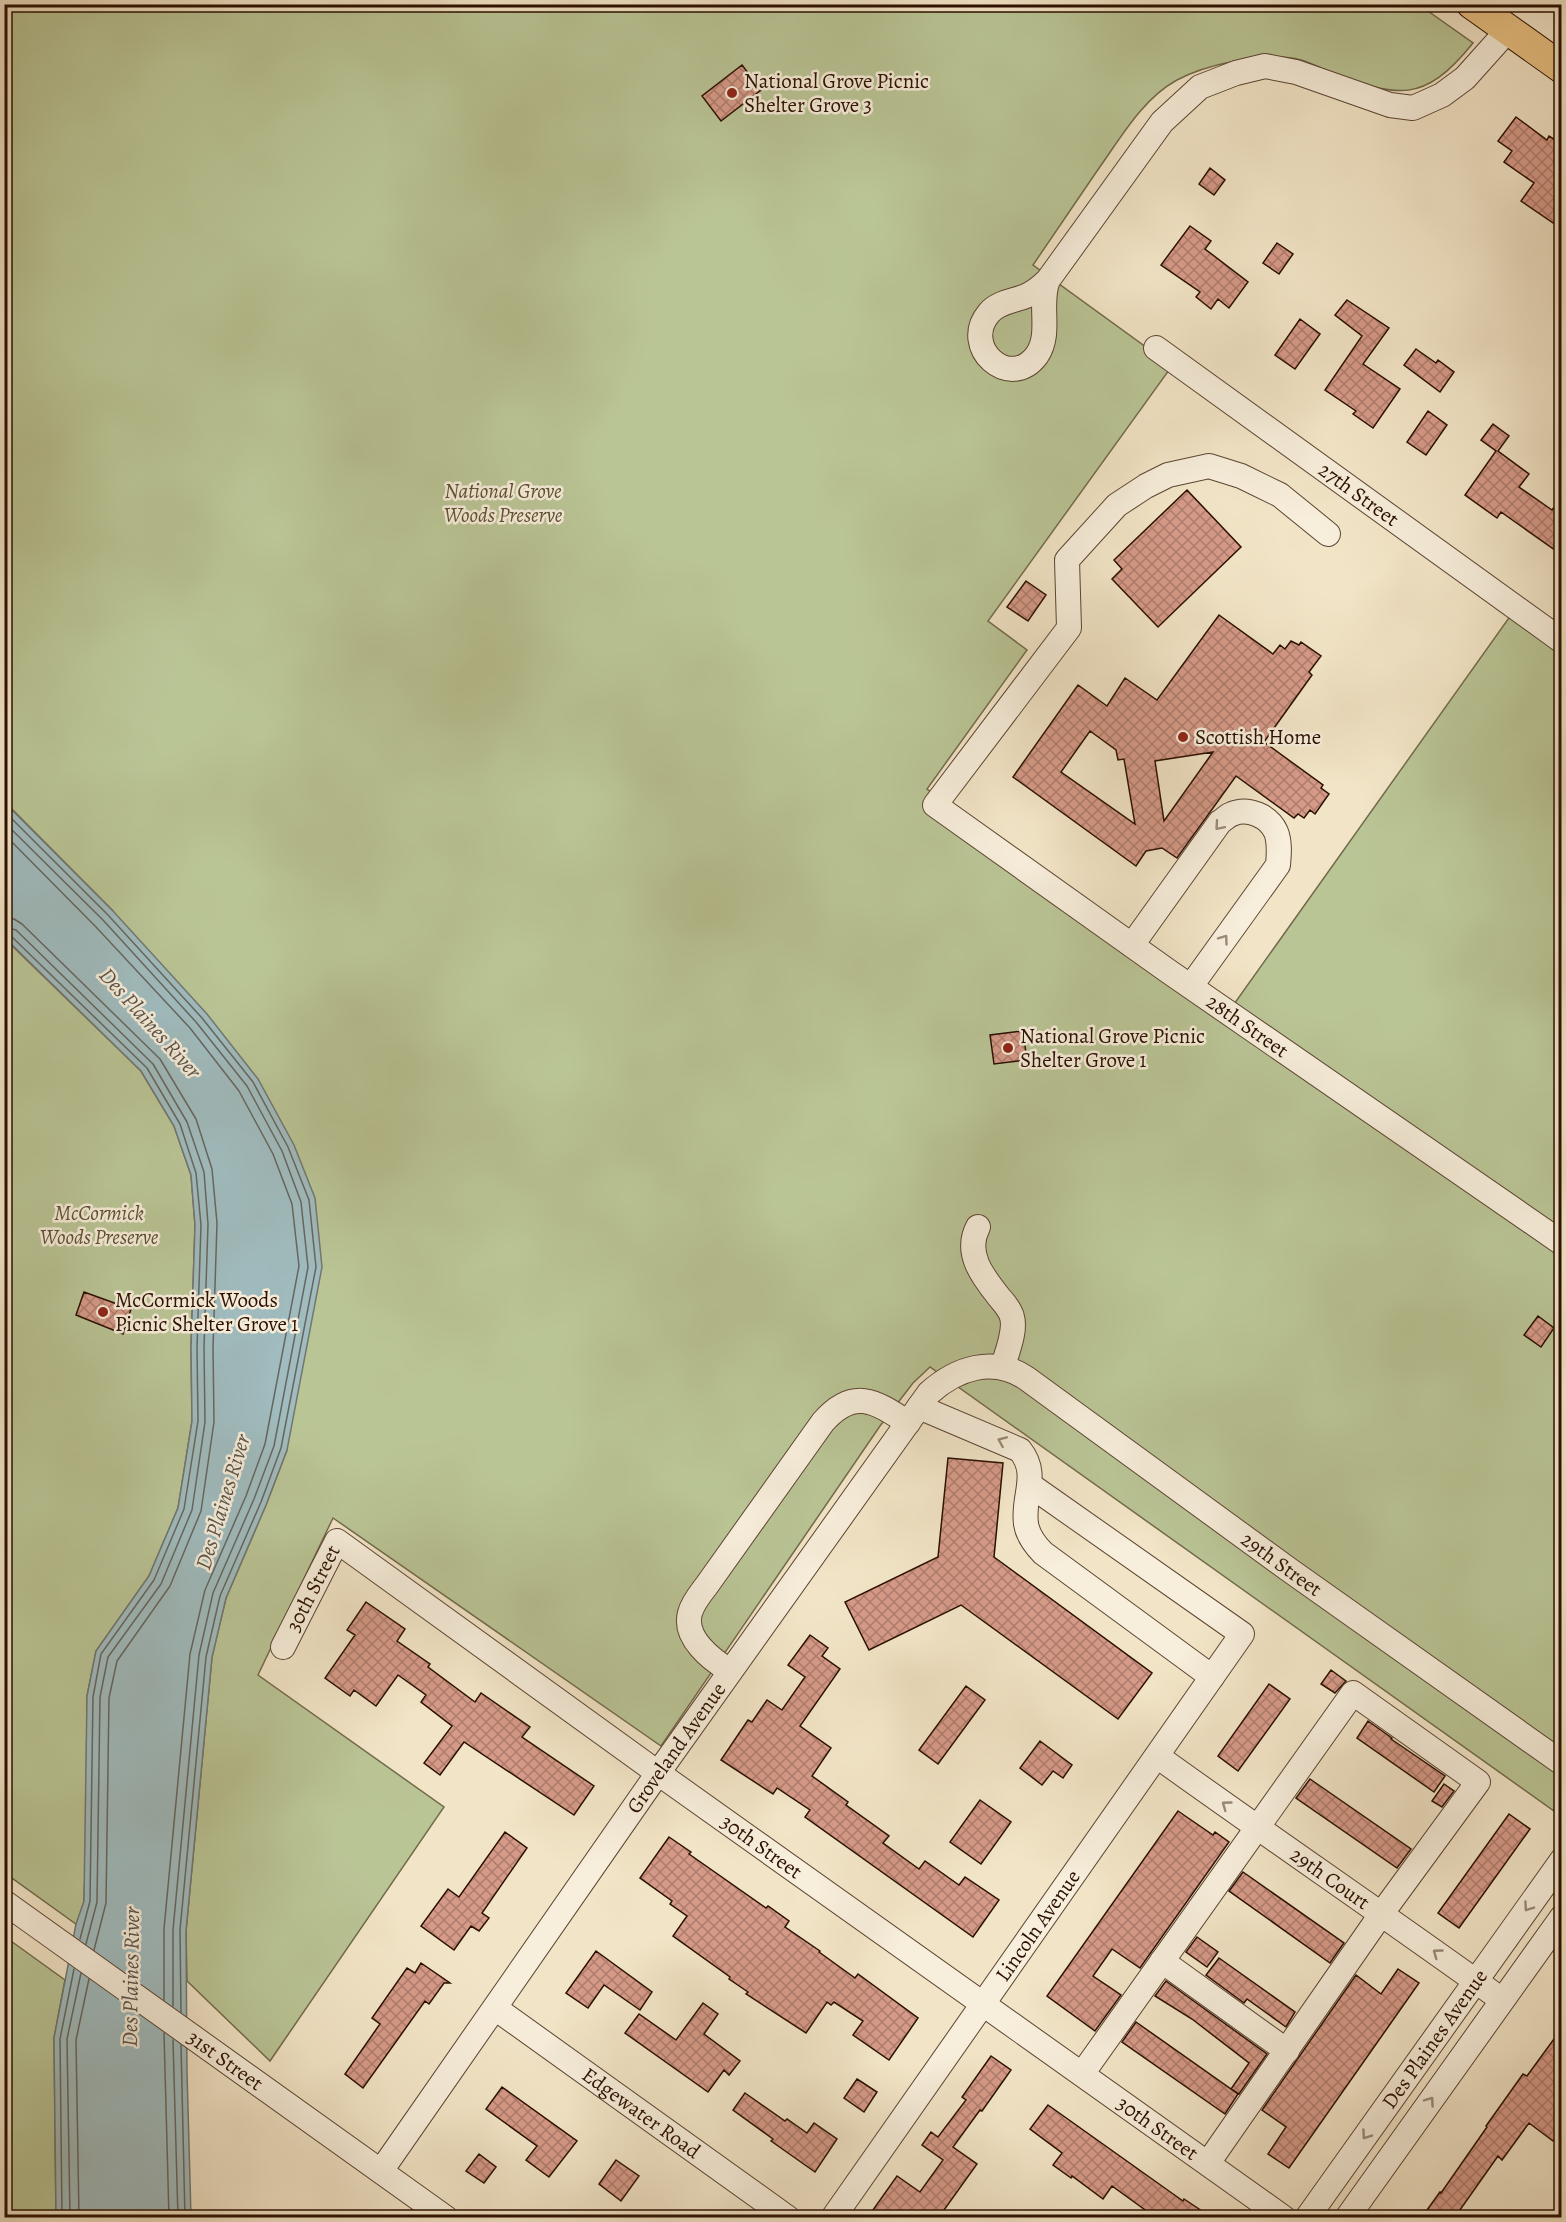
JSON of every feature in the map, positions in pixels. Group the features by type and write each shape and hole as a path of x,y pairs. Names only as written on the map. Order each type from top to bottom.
{"main road":[{"path":"1472,4 1562,68"}],"street":[{"path":"1048,280 1162,122 1200,87 1236,73 1265,66 1296,72 1390,105 1413,108 1442,95 1465,78 1508,30"},
{"name":"27th Street","path":"1156,348 1562,641"},
{"name":"28th Street","path":"1328,534 1280,495 1241,476 1209,466 1168,475 1146,486 1117,506 1067,560 1069,628 935,805 1132,945 1562,1243"},
{"path":"1132,945 1220,822 1232,813 1245,812 1267,819 1276,833 1279,851 1278,865 1191,986"},
{"path":"978,1227 972,1243 975,1258 1008,1309 1013,1322 1003,1366"},
{"name":"Groveland Avenue","path":"381,2172 658,1773 929,1393 952,1376 984,1366 1003,1366"},
{"name":"29th Street","path":"1003,1366 1026,1378 1287,1569 1562,1763"},
{"path":"730,1671 710,1657 693,1636 689,1616 693,1604 823,1422 834,1410 846,1402 860,1400 1020,1450 1028,1460 1030,1485 1026,1524 1032,1541 1042,1553 1212,1677"},
{"name":"Lincoln Avenue","path":"833,2217 1242,1634 1030,1485"},
{"name":"30th Street","path":"283,1647 337,1541 658,1773 1284,2217"},
{"path":"1082,2074 1353,1694 1478,1782 1382,1913 1208,2163"},
{"name":"29th Court","path":"1157,1756 1502,2000"},
{"name":"Des Plaines Avenue","path":"1307,2217 1562,1860"},
{"name":"31st Street","path":"4,1902 446,2217"},
{"name":"Des Plaines Avenue","path":"1347,2217 1562,1917"},
{"path":"1162,1961 1287,2051"},
{"name":"Edgewater Road","path":"495,2008 788,2217"}],"green space":[{"name":"National Grove Woods Preserve","path":"1418,4 1473,43 1455,63 1424,86 1408,90 1374,87 1301,60 1279,57 1233,61 1203,69 1164,88 1142,109 1123,133 1033,265 1172,366 988,621 1027,650 927,789 1232,1007 1511,615 1561,651 1561,1816 930,1367 913,1383 880,1426 661,1746 333,1518 258,1675 444,1807 270,2061 187,1981 186,1931 212,1657 226,1598 287,1450 113,911 5,802 4,5"},
{"name":"McCormick Woods Preserve","path":"4,938 141,1071 174,1126 191,1175 195,1225 191,1348 192,1421 178,1508 149,1576 96,1651 87,1696 86,1846 84,1901 80,1927 5,1873"},
{"path":"4,1936 65,1980 54,2038 56,2217 5,2217"}],"water":[{"name":"Des Plaines River","path":"4,802 113,911 207,1014 258,1079 294,1145 315,1198 322,1267 287,1450 226,1598 212,1657 186,1931 191,2217 56,2217 54,2038 76,1924 84,1901 87,1696 96,1651 149,1576 178,1508 192,1421 191,1348 195,1225 191,1175 174,1126 141,1071 5,938"}],"building":[{"name":"National Grove Picnic Shelter Grove 3","path":"742,65 761,90 721,121 702,96"},
{"path":"1516,117 1547,140 1549,136 1562,144 1562,229 1521,201 1534,183 1504,162 1512,151 1498,141"},
{"path":"1210,168 1225,180 1214,195 1199,184"},
{"path":"1190,226 1211,241 1205,249 1248,282 1229,308 1218,299 1211,309 1196,297 1200,292 1161,265"},
{"path":"1277,243 1293,254 1279,274 1263,263"},
{"path":"1347,300 1389,328 1363,364 1400,389 1373,428 1353,414 1356,411 1325,390 1362,336 1335,315"},
{"path":"1300,319 1320,334 1295,369 1275,355"},
{"path":"1416,349 1436,363 1438,360 1454,372 1440,392 1404,365"},
{"path":"1428,411 1447,425 1426,455 1407,442"},
{"path":"1493,424 1509,436 1498,451 1529,474 1519,487 1552,510 1562,497 1562,555 1501,512 1497,518 1465,495 1496,451 1481,440"},
{"path":"1187,490 1241,547 1158,627 1112,579 1122,569 1114,560"},
{"path":"1026,581 1046,595 1028,621 1007,607"},
{"name":"Scottish Home","path":"1219,615 1273,654 1280,645 1285,649 1291,641 1299,645 1301,642 1321,656 1309,672 1312,675 1264,742 1323,785 1321,788 1329,794 1315,814 1310,810 1304,818 1298,814 1294,818 1236,776 1177,858 1162,848 1146,851 1136,866 1013,777 1078,685 1107,706 1125,678 1157,700","holes":["1090,731 1116,750 1118,760 1124,759 1135,824 1061,772","1213,752 1164,821 1155,761"]},
{"name":"National Grove Picnic Shelter Grove 1","path":"1023,1031 1027,1060 994,1064 990,1035"},
{"name":"McCormick Woods Picnic Shelter Grove 1","path":"84,1292 131,1309 123,1334 76,1315"},
{"path":"1538,1316 1554,1328 1541,1347 1524,1335"},
{"path":"948,1458 1003,1463 994,1557 1152,1673 1118,1719 961,1605 869,1650 845,1602 938,1557"},
{"path":"366,1602 405,1629 397,1641 430,1664 428,1667 475,1702 481,1693 530,1727 522,1737 594,1786 574,1815 464,1742 440,1775 424,1763 452,1726 421,1702 426,1695 398,1675 376,1706 354,1690 350,1696 325,1678 355,1635 347,1630"},
{"path":"810,1635 828,1648 822,1656 840,1669 800,1726 831,1748 812,1776 848,1802 846,1805 889,1836 883,1843 919,1869 925,1861 959,1885 965,1877 999,1900 973,1937 805,1817 810,1810 777,1788 773,1794 721,1760 748,1720 752,1722 767,1700 782,1710 805,1677 788,1665"},
{"path":"1331,1670 1346,1681 1335,1693 1321,1684"},
{"path":"1269,1684 1290,1699 1238,1771 1218,1756"},
{"path":"966,1686 985,1700 938,1764 919,1750"},
{"path":"1368,1721 1445,1776 1434,1792 1357,1738"},
{"path":"1040,1741 1072,1765 1063,1778 1053,1771 1042,1785 1020,1768"},
{"path":"1310,1779 1411,1849 1397,1868 1296,1798"},
{"path":"1444,1784 1454,1791 1442,1807 1432,1801"},
{"path":"980,1800 1011,1822 981,1864 950,1842"},
{"path":"1178,1811 1213,1835 1215,1832 1229,1842 1140,1968 1112,1949 1093,1976 1121,1995 1095,2031 1047,1996"},
{"path":"1509,1814 1530,1829 1459,1928 1438,1913"},
{"path":"505,1832 527,1848 482,1913 489,1918 479,1931 471,1926 454,1950 421,1926 448,1889 459,1897"},
{"path":"669,1837 691,1852 689,1854 766,1908 768,1906 789,1921 785,1927 819,1952 855,1978 858,1974 918,2018 889,2060 853,2035 863,2021 834,2002 831,2005 827,2002 806,2033 746,1994 748,1992 729,1979 730,1977 673,1936 687,1916 670,1904 672,1901 640,1878"},
{"path":"1243,1872 1344,1943 1330,1963 1229,1891"},
{"path":"1197,1937 1218,1952 1207,1967 1186,1952"},
{"path":"596,1951 652,1992 640,2010 604,1985 588,2008 566,1993"},
{"path":"1219,1958 1295,2012 1286,2027 1247,1999 1244,2003 1206,1975"},
{"path":"421,1963 450,1983 444,1983 429,2004 425,2001 363,2088 345,2074 380,2024 372,2018 407,1968 415,1973"},
{"path":"1398,1969 1419,1983 1289,2168 1268,2154 1286,2127 1262,2110 1356,1975 1381,1994"},
{"path":"1166,1981 1267,2054 1239,2094 1231,2089 1249,2063 1192,2019 1155,1996"},
{"path":"703,2003 718,2014 704,2034 740,2061 729,2075 724,2070 708,2092 625,2033 639,2014 676,2040"},
{"path":"1136,2022 1238,2094 1225,2114 1122,2042"},
{"path":"1562,2028 1562,2103 1554,2113 1562,2119 1562,2129 1553,2141 1529,2123 1502,2160 1498,2156 1455,2217 1422,2217 1523,2074 1527,2076"},
{"path":"991,2056 1011,2070 953,2147 977,2164 939,2217 868,2217 897,2176 920,2192 943,2160 922,2145 931,2132 938,2137 966,2100 962,2097"},
{"path":"857,2079 877,2092 864,2112 844,2098"},
{"path":"502,2087 577,2141 549,2177 526,2160 537,2146 486,2109"},
{"path":"745,2093 785,2121 787,2119 807,2133 814,2123 837,2139 815,2172 771,2141 773,2139 733,2110"},
{"path":"1048,2105 1183,2201 1184,2199 1211,2217 1155,2217 1112,2186 1103,2199 1072,2176 1071,2178 1053,2165 1062,2153 1030,2129"},
{"path":"479,2154 496,2167 484,2183 466,2171"},
{"path":"616,2160 639,2176 621,2201 599,2184"}],"place":[{"name":"National Grove Picnic Shelter Grove 3","path":"732,93"},
{"name":"Scottish Home","path":"1183,737"},
{"name":"National Grove Picnic Shelter Grove 1","path":"1008,1048"},
{"name":"McCormick Woods Picnic Shelter Grove 1","path":"103,1312"}]}
